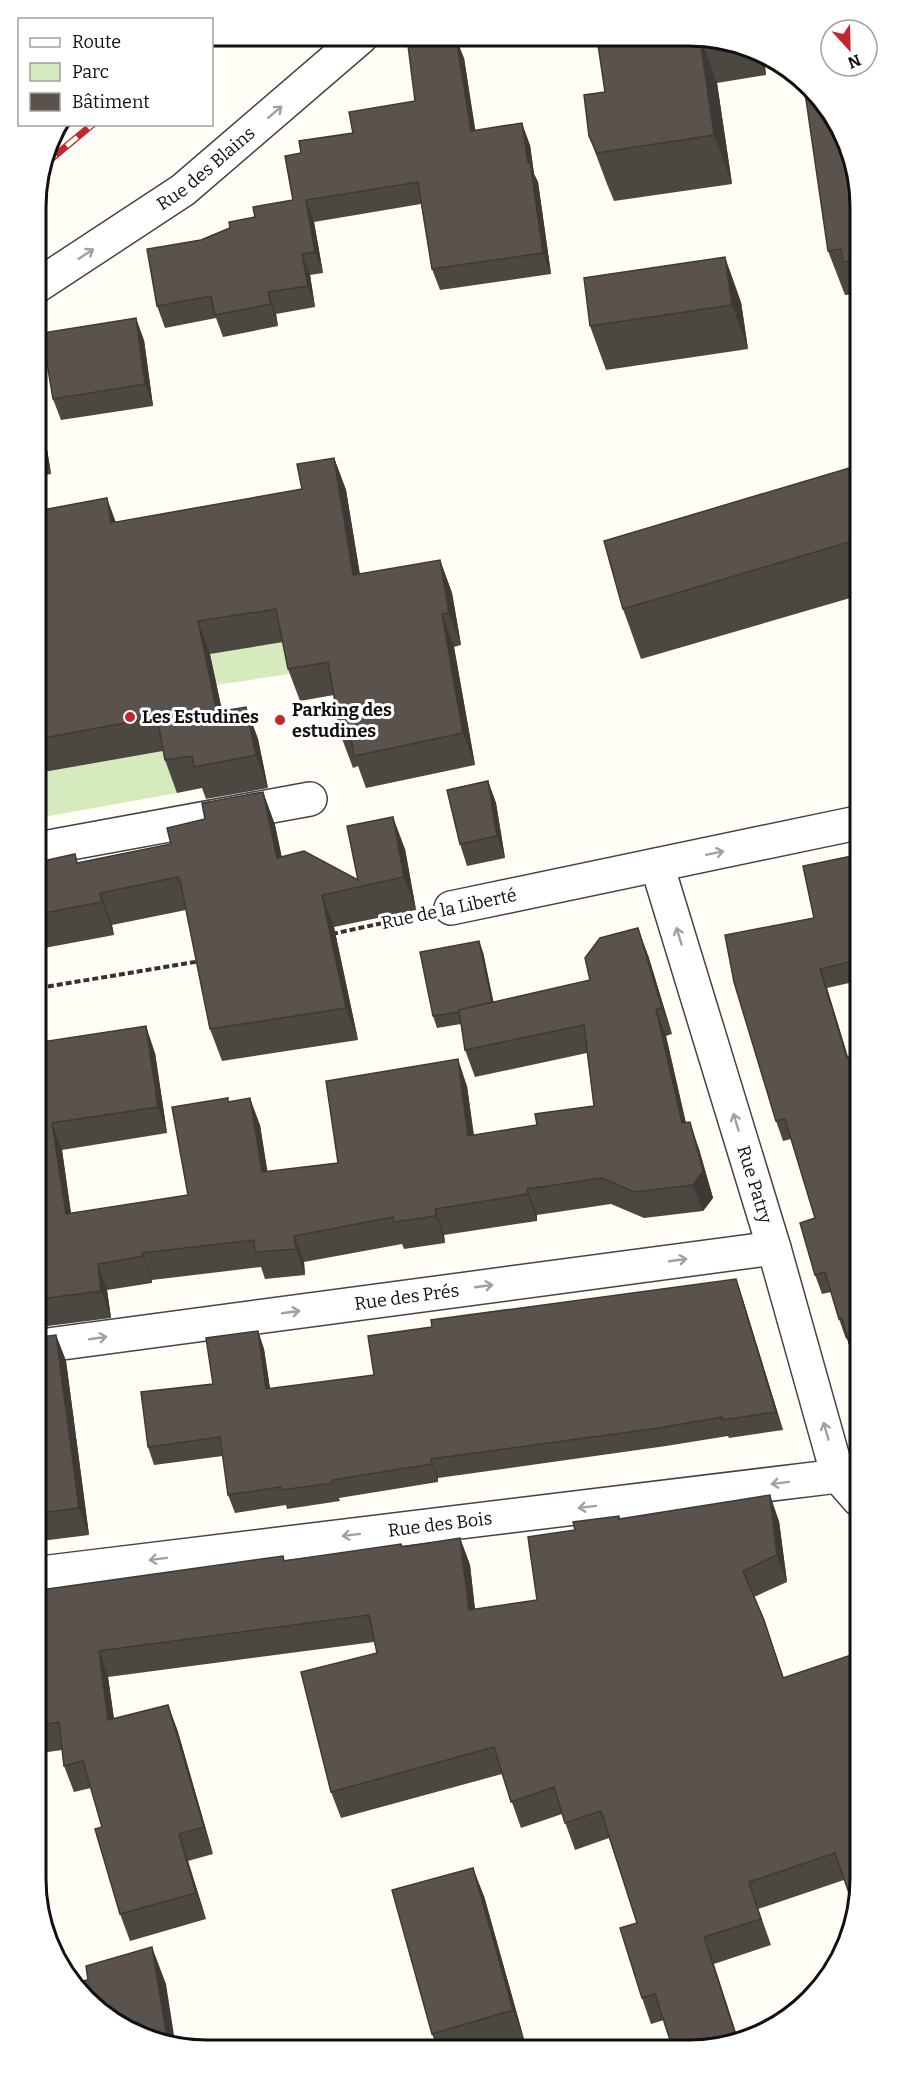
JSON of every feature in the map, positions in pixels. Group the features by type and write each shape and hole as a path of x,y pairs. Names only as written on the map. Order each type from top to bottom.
{"street":[{"name":"Rue des Blains","path":"47,279 183,190 351,46"},
{"path":"47,847 310,799"},
{"name":"Rue de la Liberté","path":"451,908 850,824"},
{"name":"Rue Patry","path":"657,865 774,1248 838,1476 850,1489"},
{"name":"Rue des Prés","path":"46,1345 774,1248"},
{"name":"Rue des Bois","path":"46,1572 838,1476"}],"path":[{"name":"Rue de la Liberté","path":"326,936 451,908"},
{"path":"47,987 211,959"}],"green space":[{"path":"288,641 295,673 216,685 211,653"},
{"path":"169,750 177,793 47,816 47,771"}],"building":[{"path":"408,46 457,46 471,131 522,123 528,162 530,161 543,253 432,269 418,182 306,200 315,252 302,254 308,286 268,292 271,304 215,315 211,296 157,306 147,249 201,240 230,228 229,222 255,217 253,207 293,200 285,156 301,153 299,141 353,133 349,112 415,101"},
{"path":"598,46 701,47 714,135 597,153 589,136 584,95 605,92"},
{"path":"805,95 834,136 845,166 849,186 850,261 843,262 841,249 828,251"},
{"path":"725,257 732,305 590,326 584,278"},
{"path":"136,318 145,384 53,399 47,362 47,332"},
{"path":"334,458 353,575 440,560 449,613 442,614 463,733 354,756 350,732 341,736 328,662 288,669 276,609 198,621 217,712 246,707 256,755 194,767 192,756 165,760 157,717 47,737 47,509 107,498 111,523 302,489 297,464"},
{"path":"850,468 850,542 623,609 604,541"},
{"path":"488,781 497,836 460,844 447,790"},
{"path":"263,792 277,858 304,851 358,880 347,826 393,817 404,877 322,895 346,1008 210,1029 178,877 100,893 102,902 47,913 47,860 75,854 77,863 171,844 167,828 205,819 202,803"},
{"path":"850,856 850,962 820,969 847,1058 850,1057 849,1343 825,1272 815,1275 800,1223 815,1218 785,1119 776,1121 734,982 725,935 814,918 803,866"},
{"path":"638,928 662,1008 656,1009 682,1123 690,1122 703,1171 693,1185 634,1192 602,1178 527,1189 528,1194 435,1209 436,1216 394,1222 393,1217 294,1236 296,1249 255,1252 254,1240 142,1253 143,1256 98,1264 101,1291 46,1298 46,1041 146,1026 158,1107 52,1123 66,1214 188,1195 172,1107 228,1098 228,1102 250,1098 262,1172 338,1163 326,1081 458,1059 468,1136 537,1125 535,1114 594,1106 584,1025 465,1050 459,1010 590,980 585,958 600,938"},
{"path":"479,941 492,1002 459,1010 459,1012 433,1016 420,952"},
{"path":"736,1279 776,1412 722,1420 722,1417 659,1428 431,1459 432,1464 332,1480 333,1483 281,1490 281,1487 228,1495 220,1437 148,1447 141,1392 213,1384 206,1338 258,1331 266,1389 374,1375 368,1336 432,1327 431,1320"},
{"path":"56,1335 79,1508 46,1512 46,1336"},
{"path":"770,1495 777,1555 743,1571 764,1620 783,1678 850,1655 849,1894 835,1853 749,1882 761,1919 704,1937 735,2034 711,2039 670,2040 655,1994 642,1998 620,1928 637,1923 601,1811 565,1823 554,1787 511,1802 494,1747 331,1792 301,1672 377,1653 369,1615 99,1651 108,1720 168,1705 204,1827 179,1834 196,1893 120,1914 95,1829 102,1827 83,1761 64,1766 59,1722 46,1724 46,1589 283,1556 284,1561 460,1538 469,1610 537,1600 528,1537 575,1530 573,1522 619,1516 619,1519"},
{"path":"473,1868 513,2010 432,2034 392,1890"},
{"path":"152,1947 167,2035 127,2019 109,2007 83,1981 88,1980 86,1966"}],"railway":[{"path":"56,155 91,126"}],"place":[{"name":"Les Estudines","path":"130,717"},
{"name":"Parking des estudines","path":"280,720"}]}
